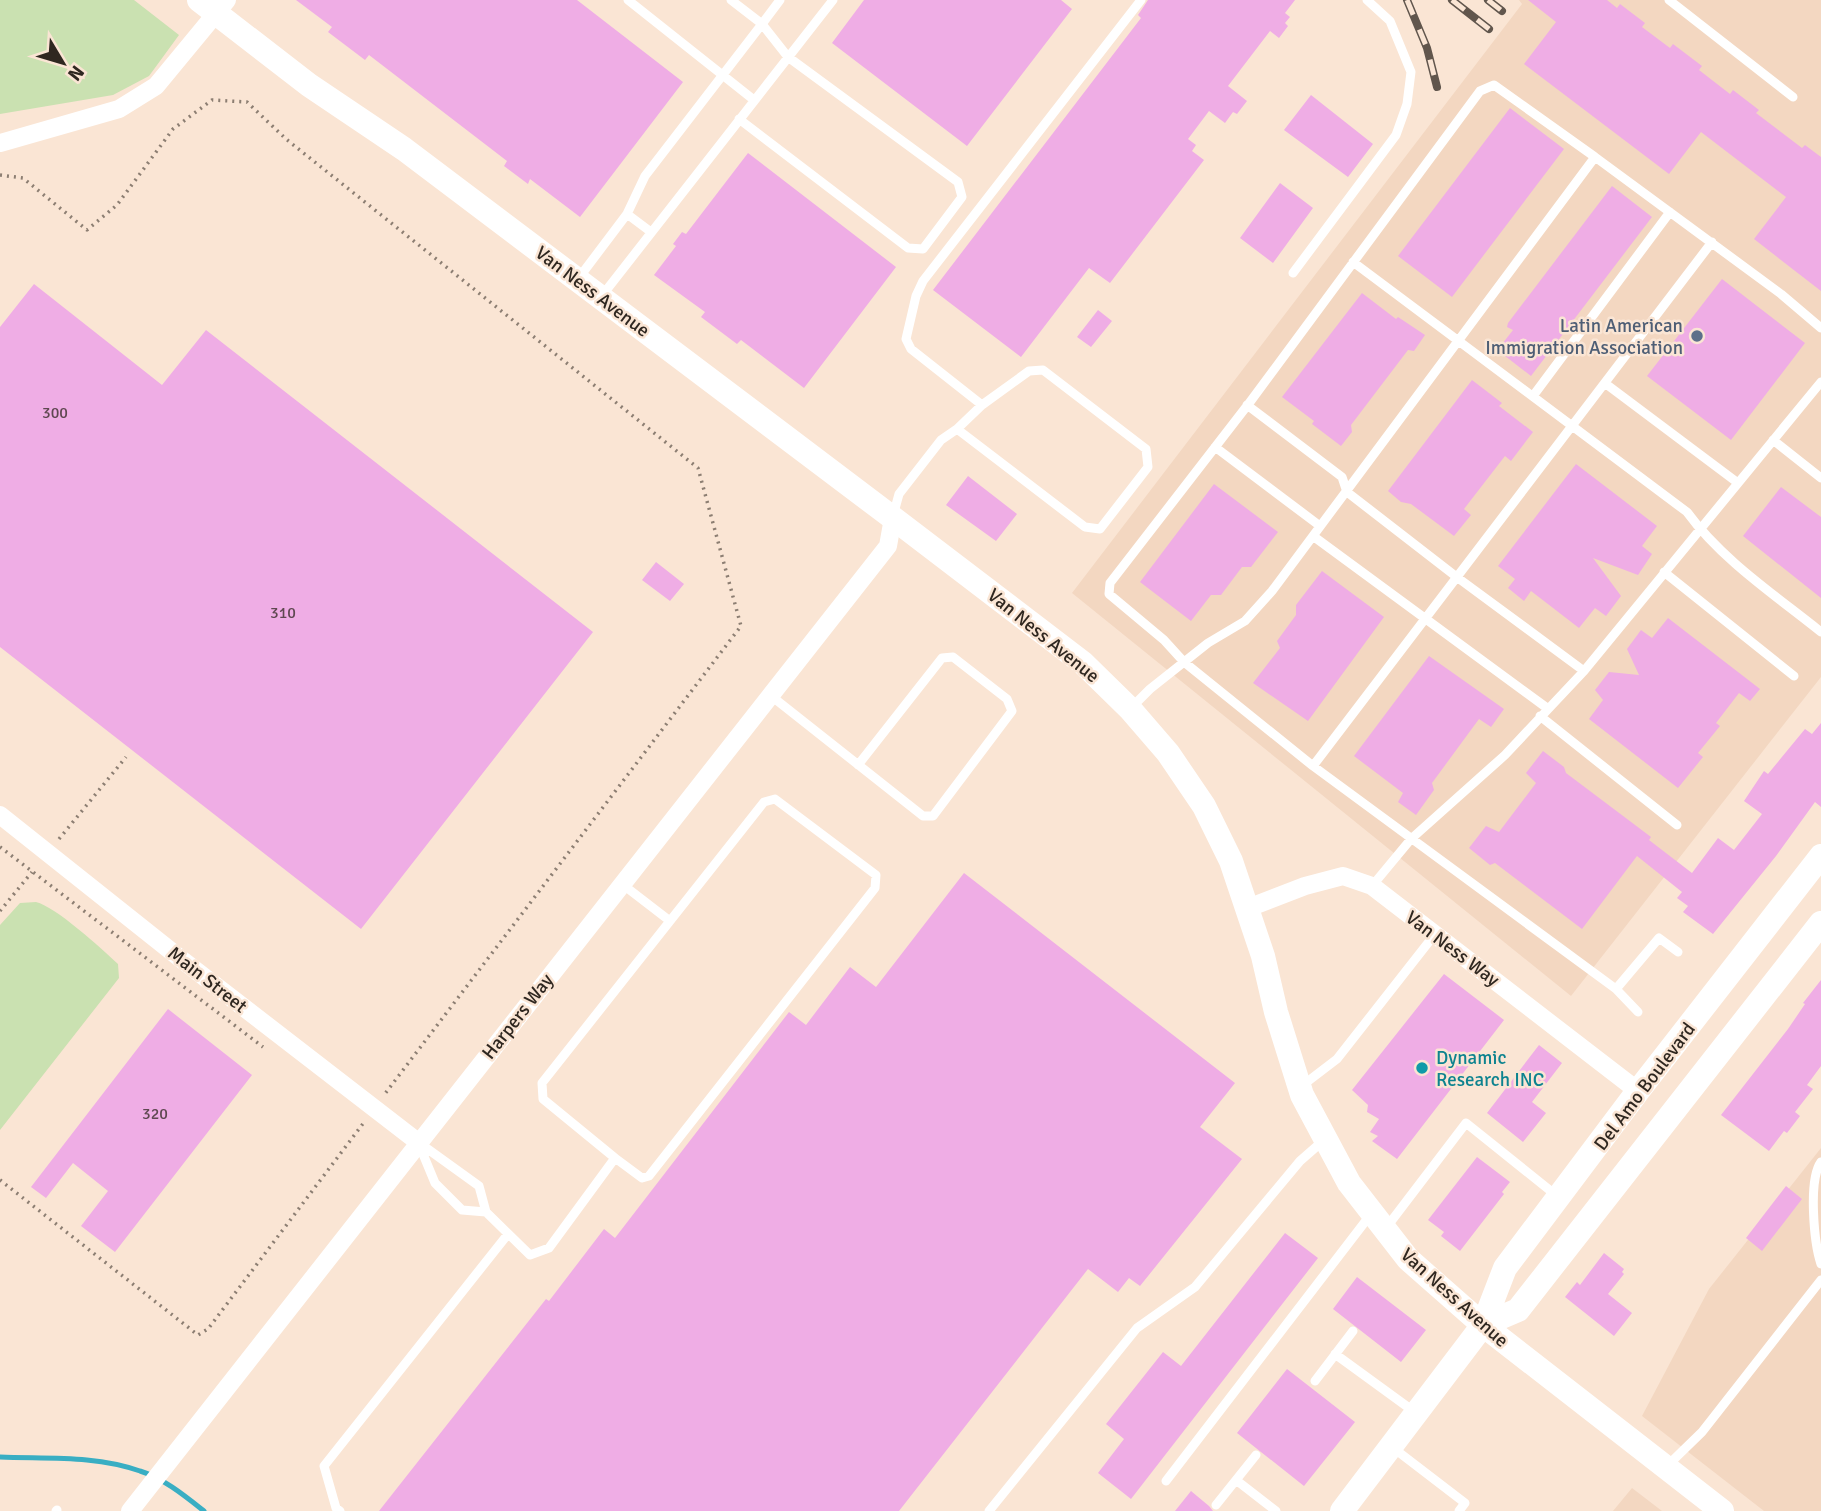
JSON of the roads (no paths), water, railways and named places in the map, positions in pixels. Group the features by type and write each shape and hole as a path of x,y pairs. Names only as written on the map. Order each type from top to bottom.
{"main road":[{"name":"Van Ness Avenue","path":"214,4 309,85 404,149 1083,663 1130,709 1168,753 1204,806 1231,860 1248,908 1300,1087 1349,1183 1408,1259 1483,1325 1722,1511"},
{"name":"Del Amo Boulevard","path":"1342,1511 1483,1325 1505,1268 1638,1091 1821,856"},
{"name":"Del Amo Boulevard","path":"1483,1325 1518,1310 1821,923"}],"street":[{"path":"0,143 119,109 156,86 214,4"},
{"name":"Harpers Way","path":"130,1511 888,546 892,517"},
{"name":"Main Street","path":"0,815 418,1142"},
{"name":"Van Ness Way","path":"1248,908 1305,886 1343,876 1371,886 1638,1091"}],"lane":[{"path":"628,0 754,100"},
{"path":"731,0 762,24 788,57 958,182 962,197 923,249 908,248 739,119"},
{"path":"578,279 627,214 645,176 780,0"},
{"path":"601,297 832,0"},
{"path":"982,405 911,349 906,339 916,296 923,281 1141,0"},
{"path":"1293,273 1396,135 1407,104 1411,72 1390,21 1367,0"},
{"path":"1669,0 1793,97"},
{"path":"1638,1012 1616,989 1313,766 1184,662 1164,640 1109,594 1110,583 1247,405 1480,91 1494,85 1595,156 1821,328"},
{"path":"1130,709 1208,643 1245,621 1272,591 1595,156"},
{"path":"1533,396 1670,212"},
{"path":"627,214 651,232"},
{"path":"1313,766 1712,243"},
{"path":"1353,262 1687,512 1720,550 1821,632"},
{"path":"892,517 899,494 941,440 982,405 1030,370 1043,370 1146,449 1149,467 1100,528 1085,527 957,429"},
{"path":"1371,886 1412,839 1505,755 1584,671 1821,382"},
{"path":"1606,384 1738,483"},
{"path":"1247,405 1342,477 1347,492 1584,671"},
{"path":"1773,440 1821,478"},
{"path":"1215,447 1320,526"},
{"path":"1313,536 1547,708"},
{"path":"1664,572 1794,676"},
{"path":"771,695 858,765 923,816 933,816 1012,711 1007,699 953,657 942,658 858,765"},
{"path":"1540,716 1677,825"},
{"path":"775,799 876,875 875,888 649,1176 642,1178 615,1158 543,1099 542,1083 764,802 775,799"},
{"path":"622,884 670,921"},
{"path":"1300,1087 1337,1059 1434,934"},
{"path":"1616,989 1659,937 1678,952"},
{"path":"1166,1481 1378,1221 1466,1123 1559,1197"},
{"path":"989,1511 1137,1328 1195,1287 1300,1161 1326,1139"},
{"path":"418,1142 479,1186 486,1212 530,1255 549,1248 615,1158"},
{"path":"418,1142 435,1183 461,1210 486,1212"},
{"path":"1821,1162 1814,1177 1821,1264"},
{"path":"340,1511 336,1508 324,1466 508,1234"},
{"path":"1666,1467 1702,1432 1821,1280"},
{"path":"1315,1381 1353,1331"},
{"path":"1335,1354 1418,1414"},
{"path":"1392,1447 1465,1503 1459,1511"},
{"path":"1216,1505 1256,1455"},
{"path":"1236,1480 1276,1511"}],"waterway":[{"path":"0,1457 70,1459 123,1466 157,1478 204,1511"}],"railway":[{"path":"1407,0 1427,48 1437,87"},
{"path":"1452,0 1489,29"},
{"path":"1488,0 1502,11"}],"place":[{"name":"Latin American Immigration Association","path":"1697,336"},
{"name":"Dynamic Research INC","path":"1422,1068"}]}
